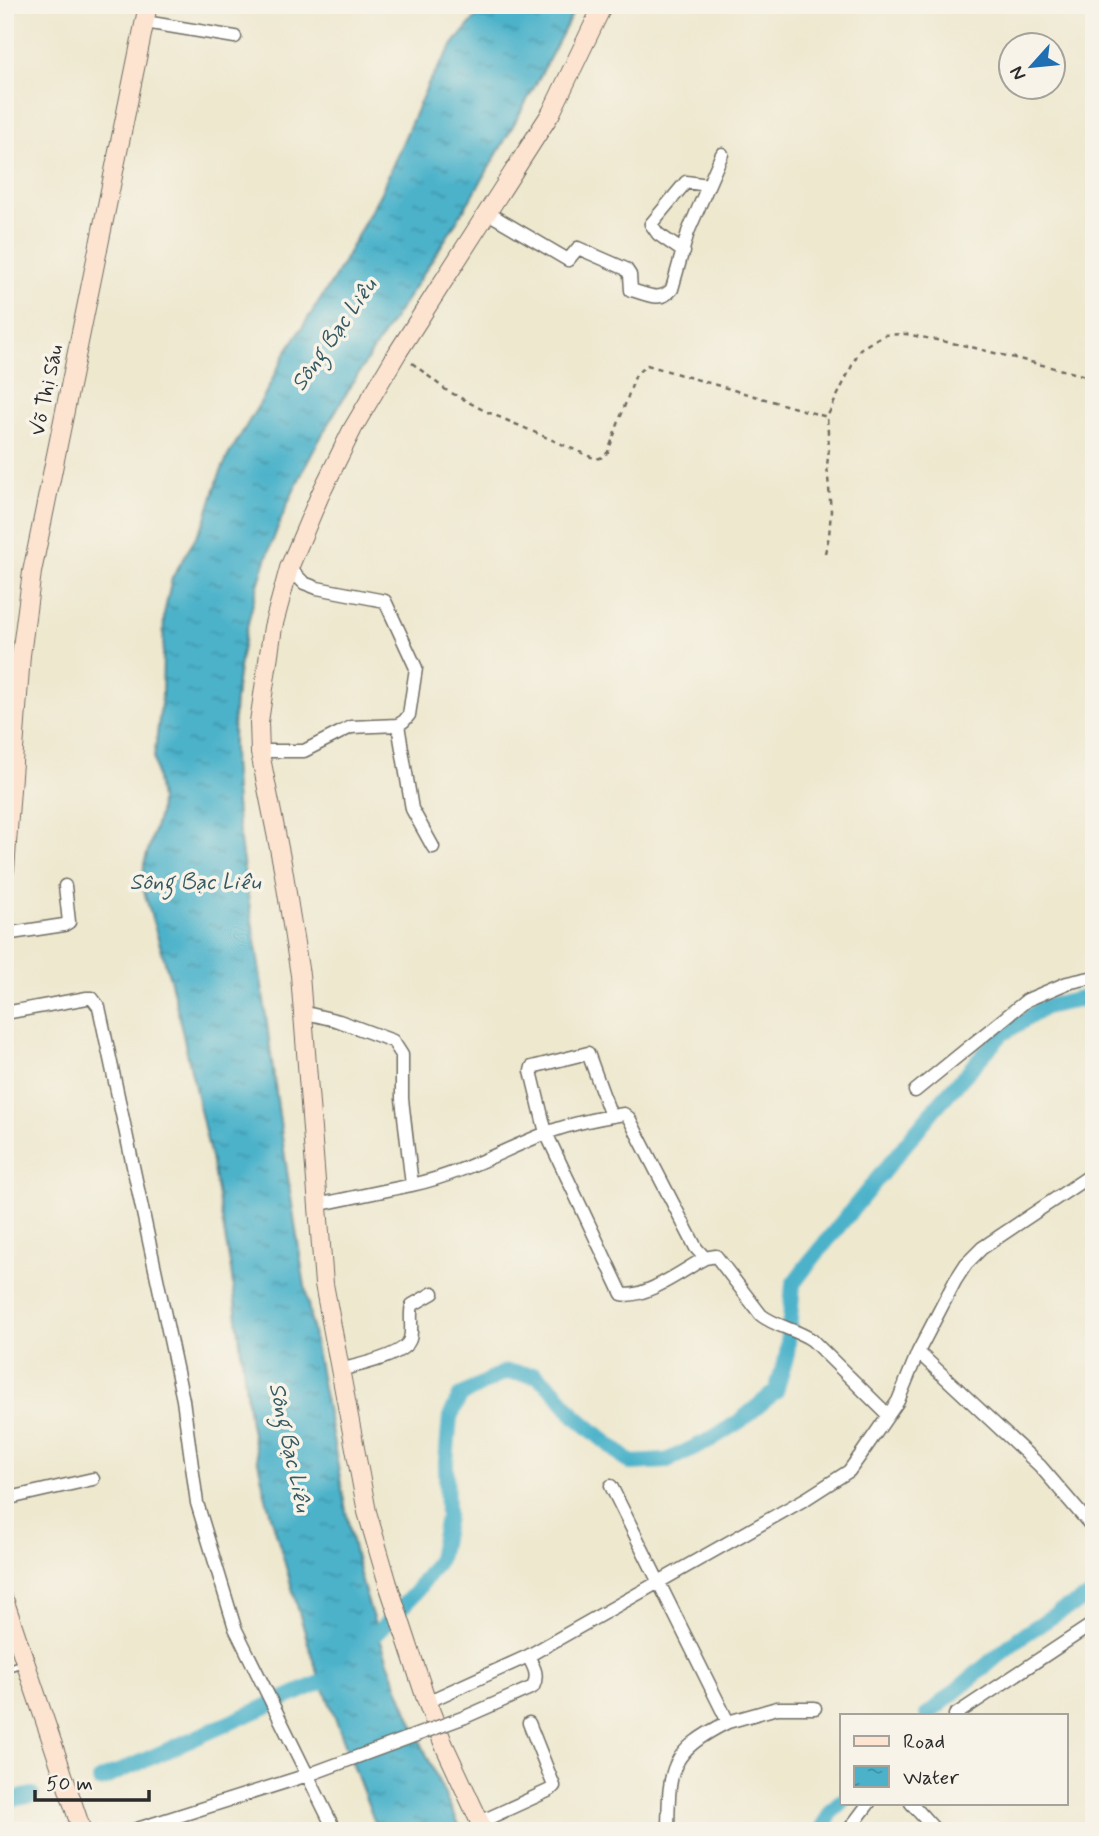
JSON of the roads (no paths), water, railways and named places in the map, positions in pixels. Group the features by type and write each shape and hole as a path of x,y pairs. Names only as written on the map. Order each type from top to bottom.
{"street":[{"path":"530,1723 554,1786 482,1826 427,1702 367,1511 324,1284 300,975 260,751 259,722 273,627 289,568 320,495 353,428 398,352 551,113 603,5"},
{"path":"147,14 235,37"},
{"name":"Võ Thị Sáu","path":"5,870 21,655 32,572 147,14"},
{"path":"488,213 568,260 578,248 626,269 630,275 631,289 660,298 672,289 688,232 722,154"},
{"path":"684,252 658,234 652,224 686,182 708,185"},
{"path":"260,751 304,751 351,727 398,724 409,715 416,668 385,601 317,588 304,583 289,568"},
{"path":"398,724 412,808 433,847"},
{"path":"5,933 64,925 69,922 65,886"},
{"path":"915,1091 1027,1000 1067,983 1094,977"},
{"path":"5,1013 87,998 92,998 99,1007 183,1400 197,1503 231,1618 312,1773 335,1831"},
{"path":"302,1012 339,1021 394,1041 402,1055 402,1098 412,1185"},
{"path":"611,1116 588,1053 532,1067 546,1133 622,1294 629,1296 642,1293 705,1258 718,1258 761,1315 812,1340 888,1415"},
{"path":"316,1205 436,1180 482,1163 546,1133 624,1114 629,1118 696,1248 705,1258"},
{"path":"427,1702 528,1656 828,1486 849,1471 898,1401 918,1352 966,1264 982,1248 1094,1173"},
{"path":"339,1370 379,1360 405,1346 410,1338 412,1305 433,1293"},
{"path":"918,1352 1040,1466 1094,1529"},
{"path":"5,1499 93,1479"},
{"path":"611,1486 728,1722"},
{"path":"5,1602 82,1831"},
{"path":"957,1714 1094,1623"},
{"path":"131,1831 312,1773 465,1717 533,1687 537,1679 528,1656"},
{"path":"668,1831 669,1782 674,1768 691,1744 728,1722 777,1708 816,1708"},
{"path":"848,1831 868,1804"},
{"path":"912,1804 936,1831"}],"lane":[{"path":"5,1669 25,1662"}],"water":[{"name":"Sông Bạc Liêu","path":"486,5 577,5 530,96 479,185 343,399 299,480 280,522 251,611 237,679 233,725 234,780 240,843 286,1163 302,1272 352,1542 369,1606 400,1692 462,1831 378,1831 312,1657 266,1498 250,1424 231,1270 211,1158 171,982 143,888 144,864 159,814 160,800 154,758 162,696 164,614 172,578 205,521 228,456 263,398 286,352 335,277 381,192 428,84 454,43"}],"waterway":[{"path":"362,1642 376,1634 415,1593 439,1559 447,1517 446,1462 450,1417 460,1396 505,1372 536,1375 555,1391 575,1416 631,1463 666,1461 708,1441 740,1421 776,1391 787,1354 793,1284 935,1108 1002,1034 1045,1007 1094,996"},
{"path":"928,1714 1019,1638 1059,1612 1094,1595"},
{"path":"100,1780 342,1673"},
{"path":"5,1801 32,1795"},
{"path":"821,1831 831,1812 840,1803"}]}
